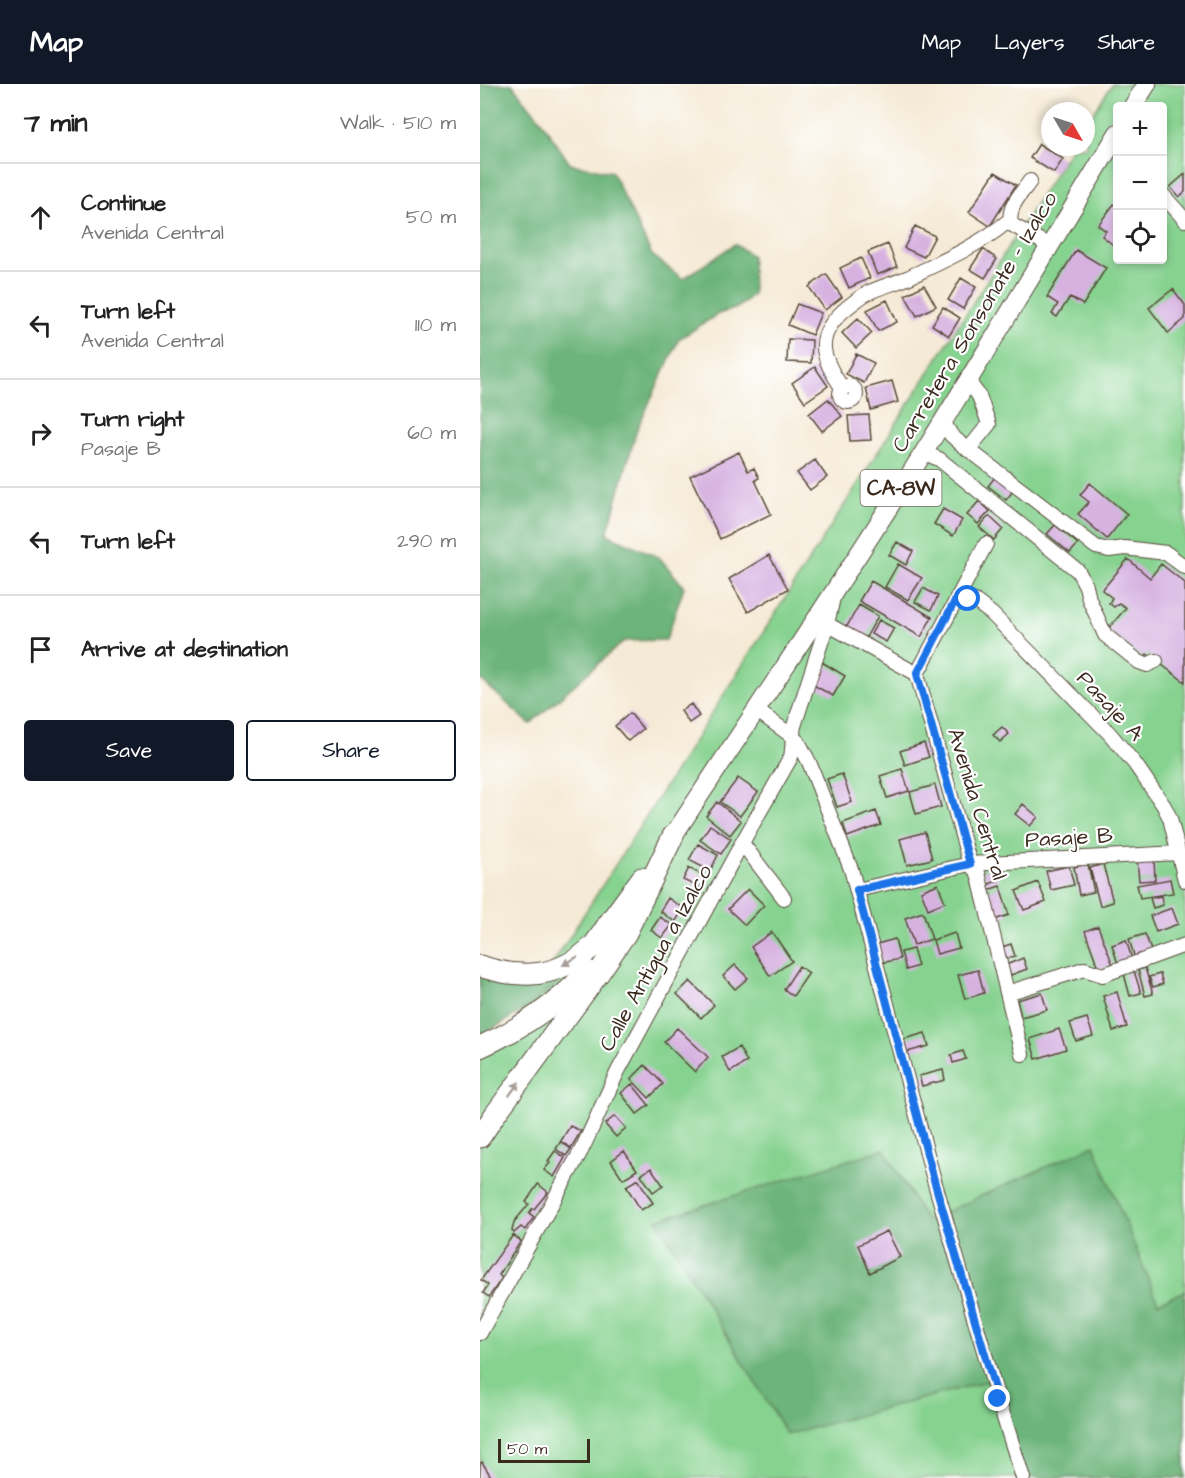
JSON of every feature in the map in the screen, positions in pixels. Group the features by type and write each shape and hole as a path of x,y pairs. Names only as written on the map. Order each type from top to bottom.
{"highway":[{"path":"480,966 515,975 528,975 558,968 575,960 593,945 673,836"},
{"path":"480,1047 533,1018 584,975 601,955 673,836"},
{"path":"480,1137 626,933 673,836"}],"main road":[{"path":"1136,102 1147,84"},
{"name":"Carretera Sonsonate - Izalco","path":"673,836 924,453 1113,142"}],"street":[{"path":"1011,223 1011,211 1030,181"},
{"path":"1167,200 1185,220"},
{"path":"843,389 826,361 823,343 828,327 839,314 870,291 902,281 976,243 1007,222 1050,246"},
{"path":"968,381 979,396 989,424 968,450"},
{"path":"943,421 951,435 968,450 1096,547 1109,550 1125,548 1166,553 1185,567"},
{"path":"924,453 939,459 1078,571 1086,585 1089,599 1105,635 1139,662 1147,666 1156,661"},
{"path":"827,624 917,674 986,544"},
{"name":"Calle Antigua a Izalco","path":"480,1333 581,1151 618,1071 791,758 794,726 827,624 835,591"},
{"name":"Pasaje A","path":"957,597 975,601 992,615 1129,756 1170,818 1185,880"},
{"name":"Avenida Central","path":"917,674 970,864 978,873 1022,1054"},
{"path":"756,710 799,743 809,762 851,869 934,1180 1023,1478"},
{"path":"742,843 784,898"},
{"name":"Pasaje B","path":"857,890 970,864 1179,853"},
{"path":"1007,993 1084,969 1103,975 1185,945"}],"green space":[{"path":"480,84 512,84 540,119 570,164 612,172 652,255 683,279 735,244 752,256 753,294 737,308 718,314 679,339 637,429 607,534 659,557 684,587 666,640 624,641 530,724 480,679"},
{"path":"1112,84 1185,84 1185,1478 480,1478 480,1056 499,1048 1066,156 1095,156 1095,111"},
{"path":"566,975 525,1008 480,1035 480,976 507,983"},
{"path":"1094,1145 1158,1303 1185,1291 1185,1478 1023,1478 992,1380 787,1435 657,1220 884,1149 926,1221"}],"building":[{"path":"1039,144 1041,156 1058,156 1063,159 1054,173 1030,158"},
{"path":"995,172 1016,185 990,226 969,212"},
{"path":"1185,174 1185,192 1179,197 1170,187"},
{"path":"1113,205 1113,245 1102,236 1106,231 1098,225"},
{"path":"915,226 935,236 924,257 904,248"},
{"path":"888,244 897,267 877,275 868,252"},
{"path":"983,249 997,259 985,278 970,269"},
{"path":"1076,250 1106,268 1083,305 1070,297 1057,317 1052,314 1058,304 1047,297"},
{"path":"861,258 870,278 849,288 840,268"},
{"path":"826,274 842,297 825,310 809,287"},
{"path":"961,278 976,287 963,309 948,300"},
{"path":"924,285 936,306 917,316 905,295"},
{"path":"1173,289 1185,305 1185,319 1168,333 1149,308"},
{"path":"887,300 897,322 878,331 867,310"},
{"path":"797,304 821,313 812,335 788,325"},
{"path":"943,307 960,318 949,336 932,325"},
{"path":"858,318 872,333 856,348 842,333"},
{"path":"788,339 812,340 811,363 787,362"},
{"path":"856,354 874,363 864,383 846,374"},
{"path":"815,367 828,386 805,402 792,383"},
{"path":"892,381 898,402 871,410 866,388"},
{"path":"828,399 842,416 822,431 809,414"},
{"path":"869,415 871,440 850,441 848,416"},
{"path":"739,452 748,471 754,468 759,478 755,480 771,514 720,539 690,476"},
{"path":"815,460 827,477 810,490 797,473"},
{"path":"995,477 1013,491 1006,500 988,486"},
{"path":"1090,483 1127,514 1107,539 1078,514 1089,502 1080,495"},
{"path":"979,501 990,511 978,524 967,515"},
{"path":"943,509 962,520 953,536 934,524"},
{"path":"989,516 1003,529 994,540 979,527"},
{"path":"1055,525 1078,544 1070,553 1047,534"},
{"path":"897,542 913,551 906,565 889,555"},
{"path":"769,555 788,589 748,612 729,579"},
{"path":"1128,559 1150,578 1161,564 1185,583 1185,682 1147,654 1143,659 1107,630 1126,608 1119,603 1114,607 1109,603 1112,598 1102,590"},
{"path":"898,564 922,578 908,600 885,587"},
{"path":"871,581 932,617 921,637 859,601"},
{"path":"923,588 938,596 931,610 915,602"},
{"path":"859,605 878,616 865,639 846,628"},
{"path":"879,620 894,628 886,642 871,634"},
{"path":"822,662 845,676 833,696 810,683"},
{"path":"691,704 699,716 689,723 681,711"},
{"path":"630,713 643,729 628,741 615,726"},
{"path":"1002,727 1009,734 1000,742 993,735"},
{"path":"924,743 929,757 905,765 900,751"},
{"path":"902,769 909,791 887,798 880,776"},
{"path":"842,774 852,802 837,807 827,779"},
{"path":"738,778 758,792 740,816 720,802"},
{"path":"935,785 941,807 916,814 910,792"},
{"path":"717,802 741,821 730,835 706,816"},
{"path":"1023,804 1038,817 1030,826 1015,814"},
{"path":"876,811 881,825 847,837 843,823"},
{"path":"710,825 731,839 721,854 700,840"},
{"path":"925,832 932,859 907,865 900,839"},
{"path":"698,844 718,855 710,871 689,860"},
{"path":"1154,858 1155,880 1139,881 1137,859"},
{"path":"1088,864 1094,892 1079,895 1074,867"},
{"path":"1103,864 1113,902 1100,906 1090,868"},
{"path":"1069,866 1074,885 1051,890 1046,871"},
{"path":"994,867 999,880 987,885 982,871"},
{"path":"689,868 706,877 700,888 683,880"},
{"path":"1170,879 1173,893 1140,898 1137,885"},
{"path":"1038,882 1046,902 1024,910 1016,891"},
{"path":"938,884 945,902 928,909 921,891"},
{"path":"1000,886 1009,915 994,920 985,891"},
{"path":"748,889 764,905 745,925 728,909"},
{"path":"1161,896 1163,905 1153,908 1150,898"},
{"path":"668,898 684,909 675,922 660,911"},
{"path":"1172,908 1178,924 1156,932 1150,916"},
{"path":"923,912 932,939 914,945 905,918"},
{"path":"660,917 672,925 662,938 651,930"},
{"path":"1098,926 1113,965 1099,970 1085,931"},
{"path":"772,932 792,961 770,976 751,947"},
{"path":"955,933 959,948 937,954 933,940"},
{"path":"1145,934 1152,953 1135,959 1129,939"},
{"path":"895,939 900,959 881,963 877,944"},
{"path":"1126,940 1132,959 1118,964 1112,945"},
{"path":"1011,944 1015,956 1007,959 1002,947"},
{"path":"913,949 918,966 906,970 901,952"},
{"path":"1023,958 1027,969 1011,975 1006,965"},
{"path":"735,965 748,978 735,989 723,976"},
{"path":"799,966 809,973 793,996 784,989"},
{"path":"1145,968 1153,994 1145,996 1138,970"},
{"path":"978,970 984,993 965,999 958,975"},
{"path":"1134,971 1141,993 1130,996 1124,974"},
{"path":"1160,974 1163,984 1153,987 1149,977"},
{"path":"690,981 714,1005 701,1018 677,994"},
{"path":"1117,992 1127,1027 1113,1031 1103,996"},
{"path":"1042,993 1047,1010 1021,1017 1017,1000"},
{"path":"1087,1018 1093,1036 1076,1041 1070,1023"},
{"path":"677,1028 708,1057 695,1072 664,1042"},
{"path":"1059,1029 1066,1049 1036,1059 1030,1039"},
{"path":"925,1033 929,1046 907,1052 904,1039"},
{"path":"739,1047 747,1062 730,1072 722,1057"},
{"path":"963,1051 966,1059 953,1063 951,1055"},
{"path":"645,1065 663,1084 649,1098 631,1079"},
{"path":"943,1070 945,1080 922,1086 919,1076"},
{"path":"632,1084 649,1105 637,1114 621,1093"},
{"path":"615,1116 626,1128 616,1137 605,1124"},
{"path":"570,1126 581,1131 571,1148 561,1142 571,1149 566,1156 556,1149"},
{"path":"555,1151 565,1158 554,1177 544,1170"},
{"path":"624,1151 637,1170 623,1179 611,1161"},
{"path":"651,1168 663,1185 653,1192 641,1175"},
{"path":"638,1179 653,1203 641,1210 626,1186"},
{"path":"538,1184 548,1192 529,1213 534,1217 525,1230 521,1227 514,1233 512,1231 514,1222 529,1204 526,1202"},
{"path":"887,1231 900,1257 870,1273 858,1245"},
{"path":"513,1235 521,1241 499,1275 502,1278 489,1297 483,1293 488,1285 481,1280"},
{"path":"482,1462 492,1478 480,1478 480,1463"}],"route":[{"path":"968,599 957,597 917,674 970,864 857,890 934,1180 998,1399"}]}
